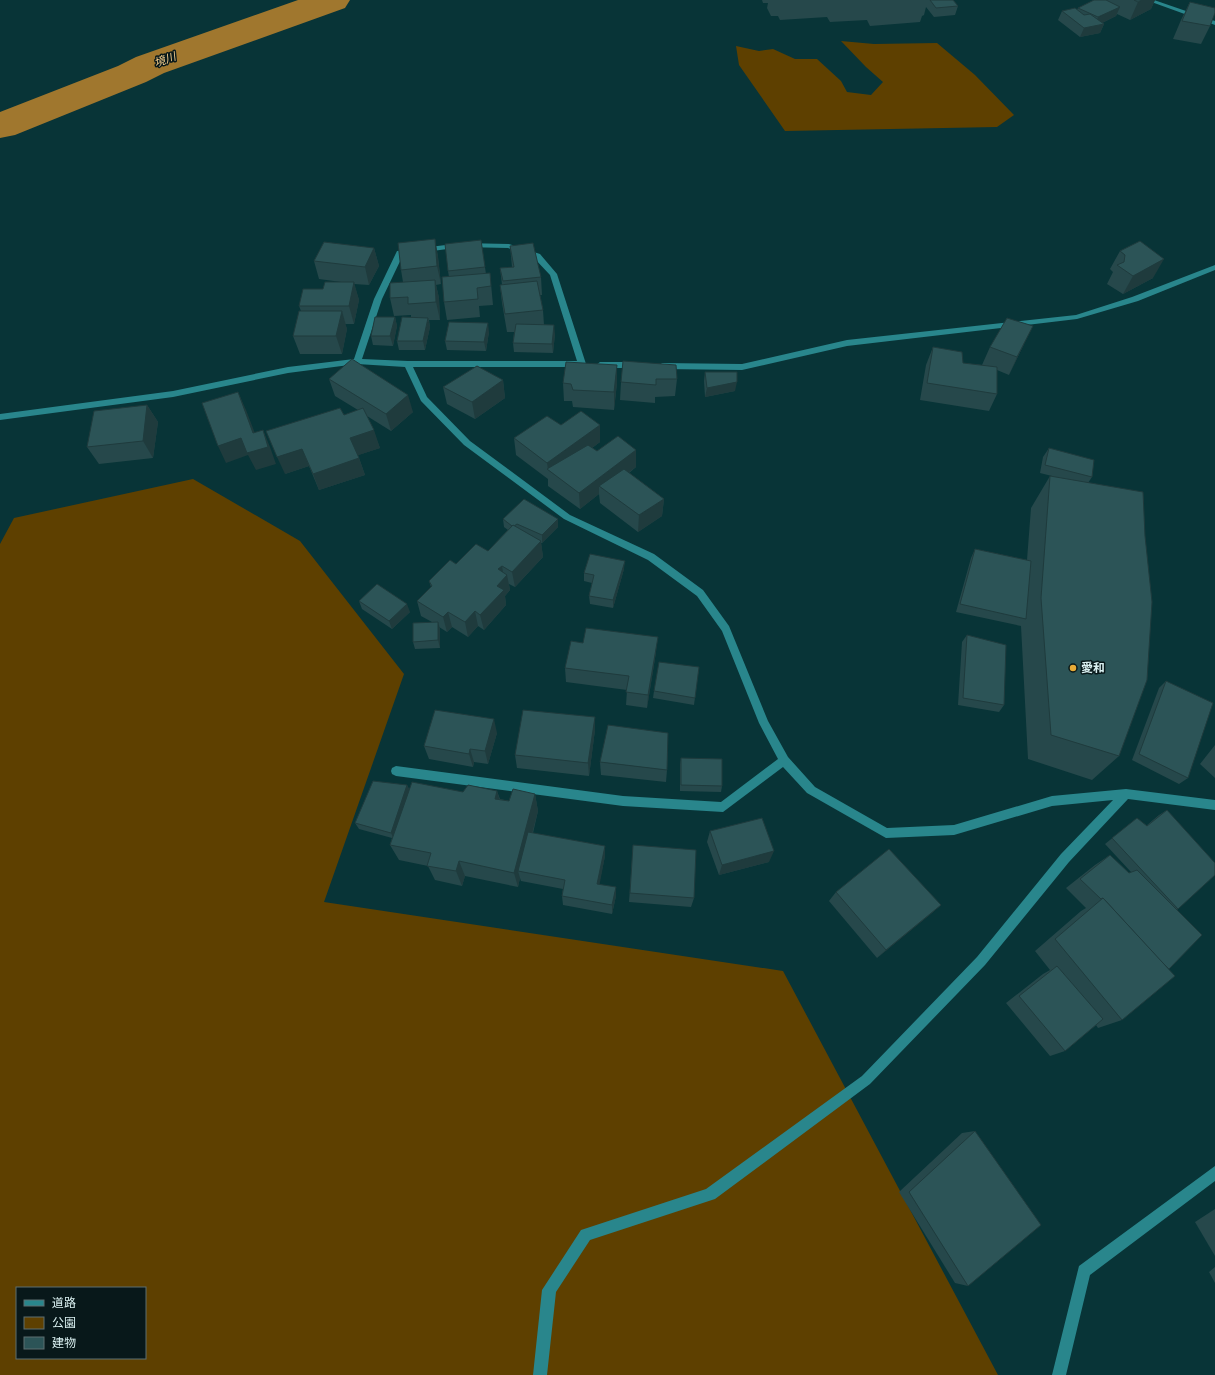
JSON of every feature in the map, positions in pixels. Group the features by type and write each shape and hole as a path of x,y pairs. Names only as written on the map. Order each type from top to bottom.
{"street":[{"path":"1149,0 1215,23"},
{"path":"357,361 378,299 400,253 462,245 509,246 537,256 553,274 582,364"},
{"path":"0,417 173,394 288,370 357,361 408,364 582,364 742,367 846,343 1077,317 1135,299 1215,266"},
{"path":"408,364 424,399 467,444 567,517 651,557 700,593 726,629 764,723 784,760 811,790 886,833 954,830 1052,801 1126,794 1215,805"},
{"path":"396,771 623,801 723,807 784,760"},
{"path":"540,1375 549,1290 586,1235 710,1194 866,1080 982,961 1065,858 1126,794"},
{"path":"1059,1375 1084,1272 1215,1172"}],"green space":[{"path":"841,41 874,44 937,43 975,75 1014,115 997,127 785,131 739,65 736,46 759,51 773,49 795,59 817,59 841,81 847,92 871,95 883,82"},
{"path":"193,479 300,541 404,674 324,902 783,971 998,1375 0,1375 0,544 14,518"}],"building":[{"path":"930,0 953,0 958,6 936,8"},
{"path":"1094,0 1106,0 1120,7 1098,17 1078,8"},
{"path":"1190,2 1215,8 1215,13 1210,26 1182,21"},
{"path":"1075,8 1084,15 1090,14 1104,24 1084,28 1062,11"},
{"path":"435,239 437,266 401,270 398,243"},
{"path":"481,240 485,267 448,271 445,244"},
{"path":"1140,241 1164,259 1133,276 1117,265 1124,262 1125,255 1120,251"},
{"path":"324,242 374,248 365,267 314,261"},
{"path":"533,243 541,277 503,281 500,268 514,267 510,246"},
{"path":"490,273 491,286 477,288 478,299 444,302 442,277"},
{"path":"435,280 436,302 408,304 408,297 390,298 390,283"},
{"path":"537,281 543,310 505,314 500,285"},
{"path":"325,282 354,282 349,306 299,306 303,289 323,289"},
{"path":"299,311 342,311 336,336 293,336"},
{"path":"375,317 395,317 390,336 371,336"},
{"path":"402,317 428,318 423,341 397,341"},
{"path":"1007,318 1033,326 1017,357 990,347"},
{"path":"449,322 488,323 484,342 445,341"},
{"path":"516,324 554,325 552,344 513,343"},
{"path":"933,347 962,352 963,363 997,367 997,394 927,383"},
{"path":"352,359 408,395 386,414 329,379"},
{"path":"623,361 676,365 677,379 656,379 656,385 621,382"},
{"path":"566,362 617,365 614,392 573,390 571,384 563,383"},
{"path":"477,366 503,380 472,402 443,387"},
{"path":"705,372 737,372 737,382 707,388"},
{"path":"238,392 253,433 263,430 268,447 247,453 241,438 218,446 202,403"},
{"path":"147,405 143,441 87,447 94,411"},
{"path":"340,408 344,415 363,408 374,430 350,438 359,458 313,474 302,449 277,457 266,431"},
{"path":"581,411 600,425 547,463 514,438 547,416 561,425"},
{"path":"618,436 636,450 579,493 547,469 588,445 597,451"},
{"path":"1049,448 1094,460 1092,477 1045,465"},
{"path":"624,469 664,499 639,515 599,486"},
{"name":"愛和","path":"1050,476 1143,492 1145,536 1152,602 1147,680 1119,756 1051,735 1041,598"},
{"path":"524,499 558,519 542,535 517,524 512,526 503,519"},
{"path":"513,525 541,541 512,572 502,566 498,569 507,575 497,586 504,590 480,615 475,611 465,622 448,612 443,617 417,601 432,586 429,581 450,560 456,564 476,544 488,551"},
{"path":"975,549 1031,561 1026,619 960,604"},
{"path":"590,554 625,561 613,600 589,596 594,575 584,573"},
{"path":"377,584 407,604 389,621 359,601"},
{"path":"438,622 438,640 413,642 413,623"},
{"path":"586,628 658,637 648,695 626,692 629,676 565,668 571,641 583,643"},
{"path":"967,635 1006,645 1004,705 963,698"},
{"path":"659,662 699,667 695,698 654,691"},
{"path":"1166,681 1213,703 1188,778 1139,754"},
{"path":"435,710 494,719 485,751 470,749 469,754 424,746"},
{"path":"523,710 595,717 588,763 515,755"},
{"path":"608,725 668,733 667,770 600,762"},
{"path":"681,758 722,759 722,786 681,785"},
{"path":"373,781 407,785 391,833 355,823"},
{"path":"412,782 463,792 468,785 497,791 495,799 509,801 513,789 535,794 514,873 459,861 456,871 427,866 431,853 390,845"},
{"path":"1167,810 1215,863 1215,875 1178,909 1112,838 1137,818 1147,826"},
{"path":"762,818 774,851 722,865 710,831"},
{"path":"528,832 605,846 597,884 616,887 612,905 562,896 565,880 518,871"},
{"path":"633,845 696,850 694,898 630,893"},
{"path":"889,849 941,905 886,950 836,892"},
{"path":"1110,855 1129,873 1137,870 1202,935 1169,969 1103,898 1101,899 1080,879"},
{"path":"1103,898 1175,976 1122,1020 1055,939"},
{"path":"1057,966 1103,1019 1065,1051 1019,996"},
{"path":"975,1131 1041,1225 968,1286 909,1192"}],"waterway":[{"name":"境川","path":"0,126 132,74 150,65 332,0"}],"place":[{"name":"愛和","path":"1073,668"}]}
